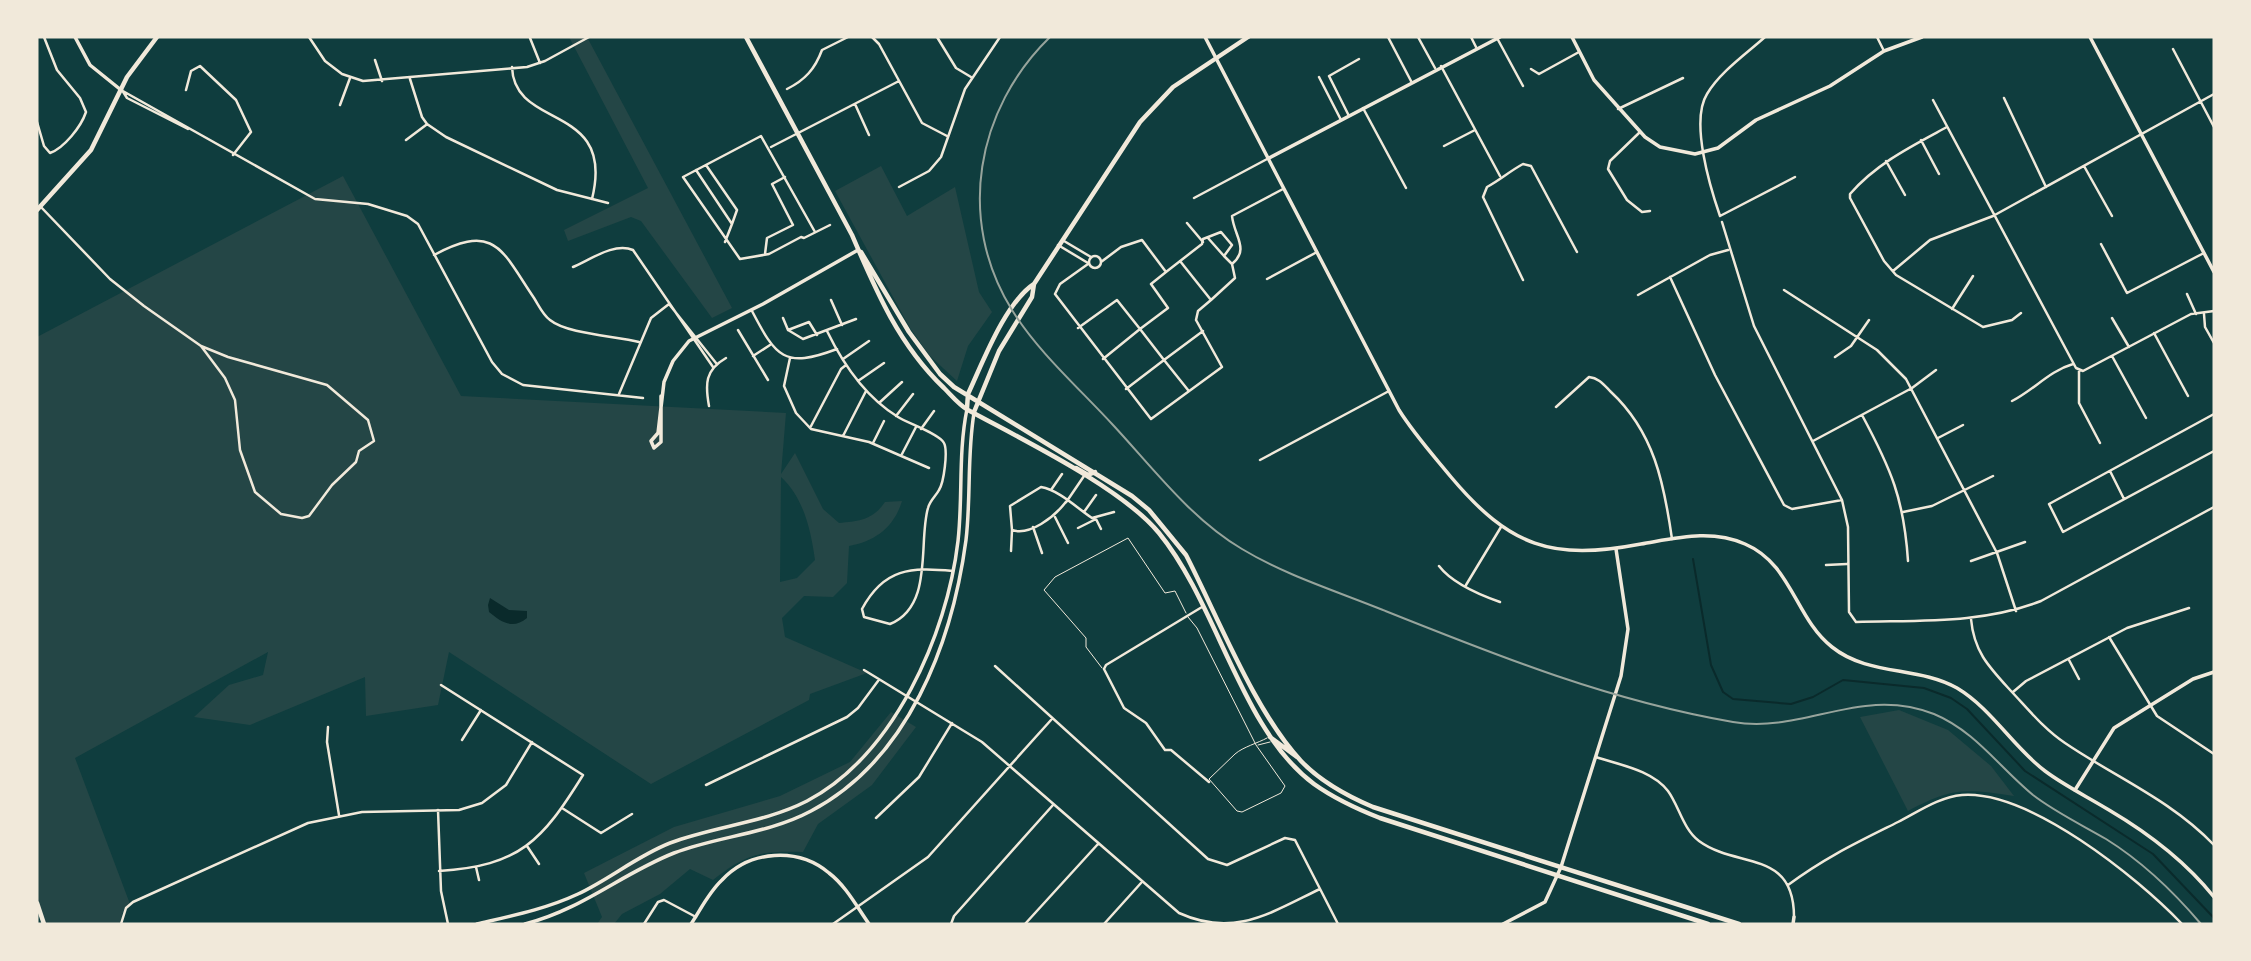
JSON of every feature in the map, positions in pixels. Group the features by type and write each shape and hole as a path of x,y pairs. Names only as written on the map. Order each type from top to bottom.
{"main road":[{"path":"75,37 90,65 121,90"},
{"path":"39,208 92,150 121,90 143,52 157,37"},
{"path":"746,37 859,250 929,362 954,387 1132,496 1170,532 1186,555 1278,733 1298,758 1331,785 1373,807 1739,924"},
{"path":"1205,37 1389,391 1413,431 1470,499 1501,527 1538,545 1558,550 1616,549 1699,535 1728,538 1765,555 1786,579 1812,624 1833,648 1862,663 1923,674 1957,689 1979,705 2028,757 2075,790 2149,835 2214,897"},
{"path":"525,924 582,904 673,853 762,830 810,811 868,770 891,742 915,704 936,661 960,576 966,538 969,452 974,412 999,351 1032,297 1034,284 1140,122 1173,87 1248,37"},
{"path":"1572,37 1594,80 1640,132 1660,147 1679,152 1704,152 1727,142 1756,120 1830,86 1884,51 1922,37"},
{"path":"2090,37 2214,272"},
{"path":"1269,158 1441,65 1499,38"},
{"path":"661,396 661,442 654,448 650,443 659,428 661,396 670,367 694,337 751,310 859,250"},
{"path":"859,250 864,269 906,346 967,409 1084,476 1129,505 1157,531 1178,559 1204,606 1271,739 1313,783 1346,804 1380,818 1708,924"},
{"path":"477,924 549,906 579,894 670,843 760,818 807,801 862,761 905,698 942,613 958,539 961,436 968,394 1012,309 1025,289 1034,284"},
{"path":"1053,458 1088,475 1095,472"},
{"path":"1503,924 1545,902 1558,876 1621,676 1627,645 1626,604 1616,549"},
{"path":"2075,790 2114,728 2193,679 2214,672"},
{"path":"1271,739 1274,737 1289,754 1298,758"},
{"path":"691,924 715,888 731,871 745,862 780,855 797,856 821,867 838,881 869,924"},
{"path":"37,903 39,919 44,924"},
{"path":"1793,924 1794,917"}],"street":[{"path":"37,121 44,146 50,153 65,142 83,121 86,113 80,98 57,69 44,37"},
{"path":"309,37 325,61 350,78 382,81 540,63 589,37"},
{"path":"787,89 804,79 817,64 822,50 848,37"},
{"path":"872,37 922,123 947,136"},
{"path":"937,37 956,68 971,77"},
{"path":"900,187 934,166 971,77 1000,37"},
{"path":"1388,37 1411,81"},
{"path":"1418,37 1436,68"},
{"path":"1471,37 1476,47"},
{"path":"1765,37 1713,85 1703,101 1700,125 1720,216 1795,177"},
{"path":"1877,37 1884,51"},
{"path":"530,38 540,63"},
{"path":"1499,38 1522,86"},
{"path":"2172,49 2214,127"},
{"path":"1531,69 1539,74 1579,52"},
{"path":"1349,116 1329,76 1359,59"},
{"path":"375,60 382,81"},
{"path":"1441,65 1500,176"},
{"path":"186,90 191,71 200,66 236,100 251,132 233,155"},
{"path":"512,67 515,84 524,98 570,124 588,143 597,169 592,198"},
{"path":"1319,77 1342,120"},
{"path":"340,105 350,78"},
{"path":"1618,108 1684,78"},
{"path":"410,79 416,106 426,124 556,190 608,203"},
{"path":"770,148 899,80"},
{"path":"121,90 127,97 315,199 368,204 407,216 418,224 492,362 502,374 523,384 643,398"},
{"path":"1893,271 1930,240 1993,216 2214,94"},
{"path":"2004,98 2047,187"},
{"path":"1933,100 1993,216 2079,371 2079,403 2100,443"},
{"path":"855,104 869,135"},
{"path":"1363,108 1406,188"},
{"path":"406,140 426,124"},
{"path":"1947,127 1886,161 1850,194 1884,261 1893,271 1983,327 2012,320 2021,313"},
{"path":"1444,146 1475,130"},
{"path":"1640,132 1610,161 1608,169 1627,200 1642,212 1650,211"},
{"path":"815,232 761,136 683,177 725,242 740,259 765,255 815,232 830,225"},
{"path":"1921,140 1939,174"},
{"path":"1194,198 1269,158"},
{"path":"1886,161 1905,195"},
{"path":"1523,280 1483,197 1487,187 1497,182 1500,176 1523,164 1531,166 1577,252"},
{"path":"706,165 737,210 725,242"},
{"path":"2084,166 2112,216"},
{"path":"696,170 732,224"},
{"path":"765,255 767,238 793,225 772,184 785,177"},
{"path":"1231,264 1240,257 1242,249 1233,216 1284,188"},
{"path":"39,208 117,286 201,346 228,357 327,385 368,420 374,441 359,451 356,462 332,485 309,516 292,517 281,514 255,492 240,450 235,400 225,379 201,346"},
{"path":"1722,222 1754,326 1842,500 1848,527 1849,612 1856,622 1970,619 2016,611 2052,595 2214,507"},
{"path":"1187,223 1203,242"},
{"path":"1103,359 1168,308 1151,284 1207,237 1221,232 1232,249 1224,256"},
{"path":"1091,257 1088,263 1055,291 1078,328 1151,419 1222,367 1196,314 1235,278 1231,264 1207,237"},
{"path":"434,255 459,242 477,240 491,243 504,252 547,318 558,326 639,342"},
{"path":"1060,242 1097,268 1121,247 1142,240 1166,272"},
{"path":"1060,242 1091,257 1098,257 1101,262"},
{"path":"2101,244 2127,293 2204,253"},
{"path":"573,267 615,248 629,248 638,254 669,304 714,365"},
{"path":"1638,295 1702,260 1729,249"},
{"path":"1267,279 1317,252"},
{"path":"1180,261 1211,300"},
{"path":"1952,309 1973,276"},
{"path":"1670,277 1715,375 1784,505 1792,509 1842,500"},
{"path":"1784,290 1858,337 1896,367 1912,388 1997,553 2016,611"},
{"path":"2187,295 2192,299 2196,314"},
{"path":"831,300 842,325"},
{"path":"1078,328 1117,300 1188,390"},
{"path":"619,395 651,318 669,304"},
{"path":"751,310 770,345 790,358 806,359 837,349"},
{"path":"2079,371 2196,314 2214,311"},
{"path":"2204,314 2205,327 2214,343"},
{"path":"783,318 788,330 803,339 856,319"},
{"path":"2112,318 2129,347"},
{"path":"1835,358 1858,337 1868,320"},
{"path":"788,330 809,322 817,335"},
{"path":"738,330 768,380"},
{"path":"827,331 866,391 896,416 942,439 945,447 941,486 927,508 923,568 913,604 901,618 888,624 864,617 862,609 876,588 908,568 923,568 953,571"},
{"path":"1126,390 1203,331"},
{"path":"2154,333 2188,396"},
{"path":"844,359 869,341"},
{"path":"753,356 770,345"},
{"path":"2112,356 2146,418"},
{"path":"709,406 705,387 714,365 726,358"},
{"path":"790,358 783,386 796,413 810,428 873,443 929,468"},
{"path":"858,381 884,363"},
{"path":"810,428 841,369 847,364"},
{"path":"2012,401 2029,393 2052,373 2073,364"},
{"path":"1813,441 1912,388 1936,370"},
{"path":"1556,407 1589,377 1597,379 1626,408 1647,439 1658,462 1672,539"},
{"path":"879,403 902,382"},
{"path":"843,436 866,391"},
{"path":"1260,460 1389,391"},
{"path":"896,416 913,394"},
{"path":"921,429 934,411"},
{"path":"2214,414 2049,504 2063,532 2214,451"},
{"path":"1862,415 1891,469 1903,512 1908,561"},
{"path":"873,443 884,421"},
{"path":"1938,438 1963,425"},
{"path":"902,454 916,427"},
{"path":"2110,471 2124,499"},
{"path":"1051,490 1062,474"},
{"path":"1012,530 1014,532 1033,527 1055,517 1084,476"},
{"path":"1903,512 1932,506 1993,476"},
{"path":"1011,551 1009,508 1041,487 1051,490 1096,519 1101,529"},
{"path":"1084,512 1096,495"},
{"path":"1078,528 1114,512"},
{"path":"1055,517 1068,543"},
{"path":"1033,527 1042,553"},
{"path":"1466,585 1501,527"},
{"path":"1970,561 2025,542"},
{"path":"1826,565 1849,564"},
{"path":"1440,566 1466,585 1500,602"},
{"path":"1209,782 1171,750 1165,750 1146,723 1124,708 1104,669 1106,664 1210,602"},
{"path":"2013,693 2026,681 2127,628 2189,608"},
{"path":"1970,619 1976,649 2013,693 2053,734 2174,810 2214,845"},
{"path":"2109,637 2164,723 2214,754"},
{"path":"2068,659 2079,679"},
{"path":"995,666 1208,859 1227,865 1290,838 1297,843 1338,924"},
{"path":"863,670 905,698 982,742 1165,903 1190,918 1213,923 1249,922 1320,888"},
{"path":"706,785 847,716 858,708 878,681"},
{"path":"439,871 476,867 506,859 527,846 537,839 562,808 583,775 441,685"},
{"path":"462,740 481,710"},
{"path":"833,924 928,857 1052,719"},
{"path":"876,818 919,777 952,723"},
{"path":"328,727 327,742 339,815"},
{"path":"121,924 126,908 133,902 308,823 339,815 459,810 491,798 506,785 532,743"},
{"path":"1596,757 1658,780 1669,792 1697,839 1768,865 1788,886 1794,917"},
{"path":"1788,886 1830,854 1937,802 1961,795 1984,796 2023,807 2106,858 2150,890 2182,924"},
{"path":"951,924 954,916 1054,804"},
{"path":"562,808 601,833 632,814"},
{"path":"438,810 439,871 448,924"},
{"path":"1026,924 1098,844"},
{"path":"527,846 539,864"},
{"path":"476,867 479,880"},
{"path":"1104,924 1142,883"},
{"path":"644,924 658,902 664,900 696,917"},
{"path":"1188,924 1190,918"}],"lane":[{"path":"1104,669 1086,647 1086,638 1044,590 1055,577 1128,538 1165,593 1175,590 1256,745 1284,782 1281,793 1242,812 1209,782 1210,776 1226,766 1233,755 1256,745 1271,739"},
{"path":"1256,745 1271,739"}],"shaded area":[{"path":"569,37 587,37 732,308 712,318 641,221 631,217 568,241 564,230 648,188"},
{"path":"881,166 907,216 955,187 979,292 992,312 968,346 957,381 930,356 910,328 835,191"},
{"path":"343,176 461,396 786,413 781,474 795,453 823,509 839,523 870,516 885,502 902,501 894,518 883,531 868,541 849,546 847,583 833,597 804,596 782,618 785,637 867,673 810,694 809,700 651,784 449,652 438,705 366,716 365,677 250,725 194,717 229,685 263,675 268,652 75,758 130,904 122,914 121,924 44,924 37,905 37,337","holes":["781,477 789,485 805,516 815,560 797,578 780,582"]},
{"path":"490,598 509,610 527,611 527,618 517,624 503,621 489,612"},
{"path":"1899,710 1948,730 1991,766 2014,796 1960,792 1937,798 1908,811 1860,717"},
{"path":"891,712 916,727 872,785 818,824 803,852 765,853 745,859 713,880 690,869 660,894 622,914 614,924 597,924 602,917 584,873 674,827 780,796 850,762"}],"waterway":[{"path":"1693,559 1711,665 1723,692 1733,699 1791,704 1813,697 1843,680 1924,688 1951,698 1967,709 2025,771 2153,854 2214,918"}],"railway":[{"path":"1050,37 1025,66 1005,97 991,131 982,167 980,203 984,240 995,275 1012,310 1046,355 1173,492 1223,537 1258,558 1311,582 1512,660 1599,689 1687,713 1759,724 1882,705 1907,707 1934,714 1949,721 1975,740 2041,801 2133,857 2201,924"}]}
